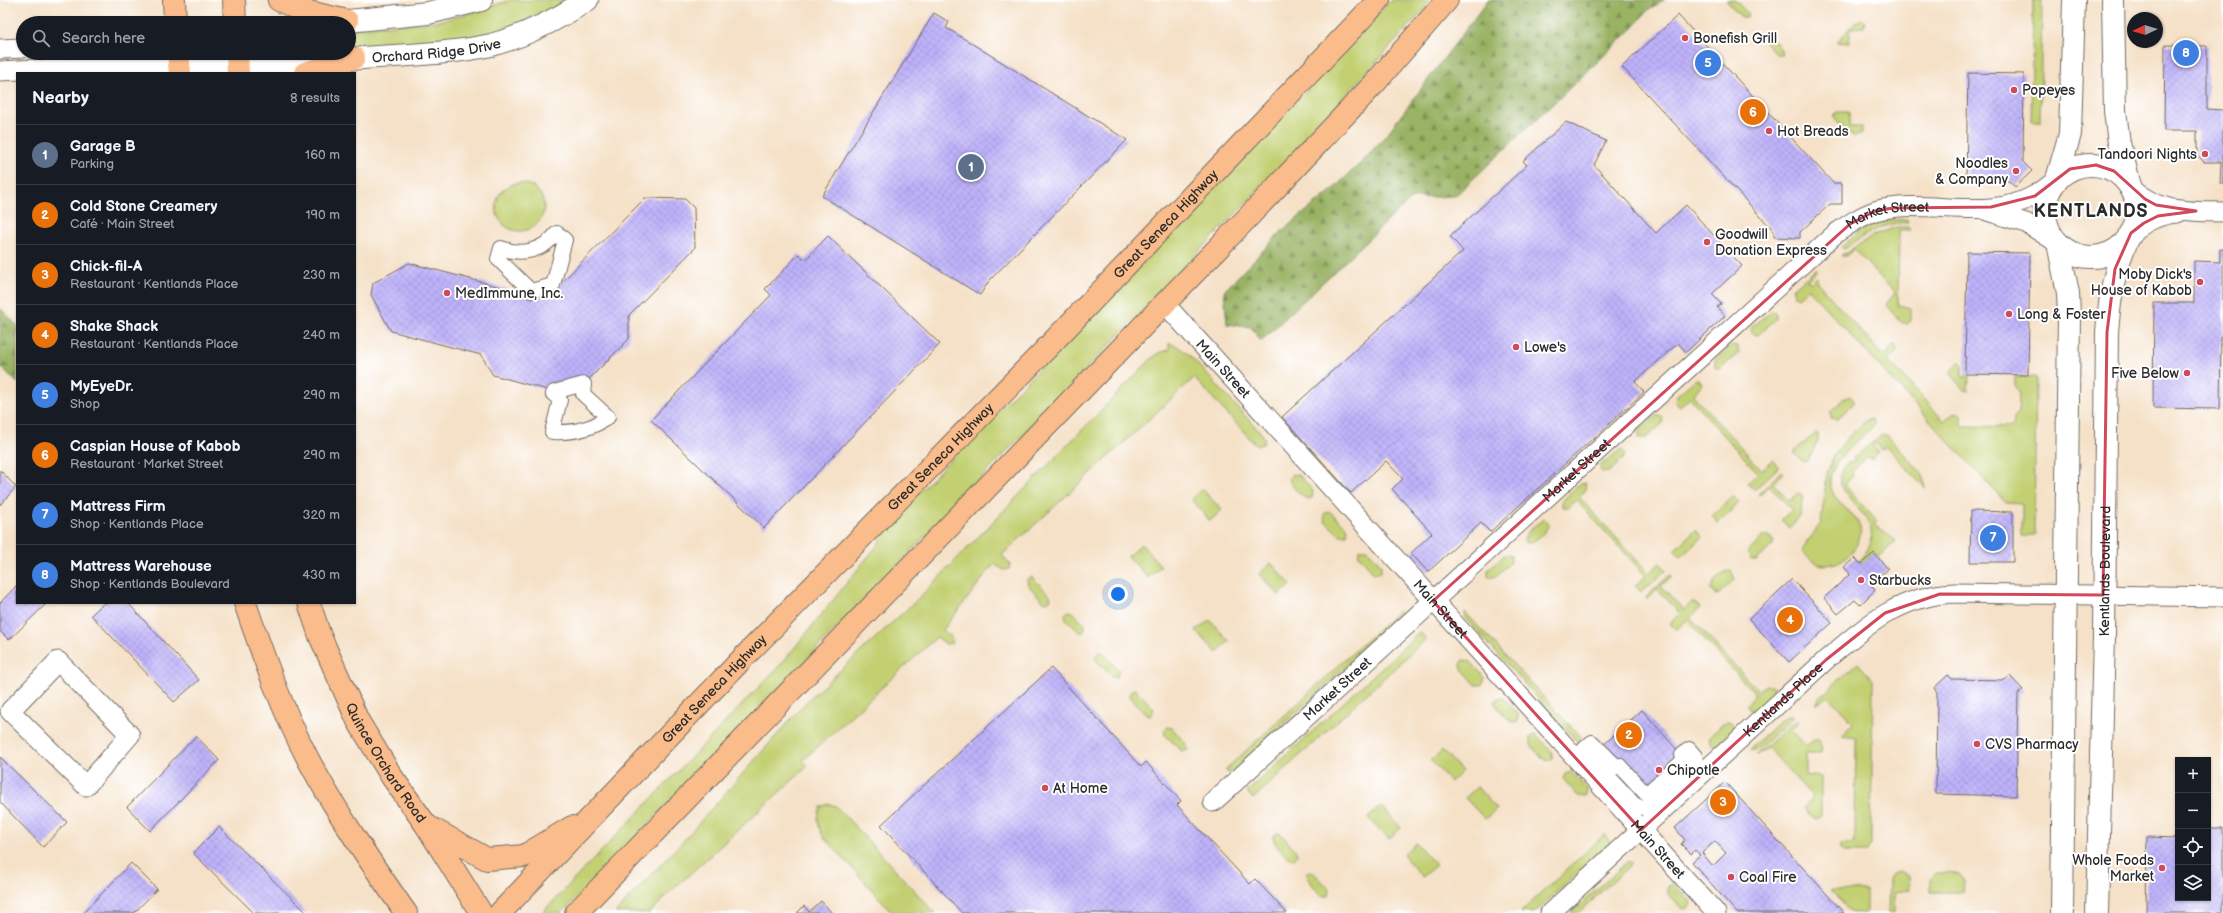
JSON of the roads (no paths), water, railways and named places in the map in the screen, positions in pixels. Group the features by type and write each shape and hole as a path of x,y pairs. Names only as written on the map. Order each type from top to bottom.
{"main road":[{"path":"174,0 175,16"},
{"path":"234,0 235,16"},
{"path":"279,0 300,10 318,16"},
{"name":"Great Seneca Highway","path":"500,913 741,660 1046,349 1379,0"},
{"path":"576,913 993,480 1165,304 1374,84 1447,0"},
{"path":"309,72 348,60"},
{"path":"245,604 275,685 308,759 339,814 406,913"},
{"name":"Quince Orchard Road","path":"309,604 320,636 358,721 392,777 426,825 480,913"},
{"path":"426,825 486,859 517,857 524,856 595,813"},
{"path":"583,913 601,888"}],"street":[{"path":"356,20 428,13 480,0"},
{"name":"Orchard Ridge Drive","path":"356,58 431,54 492,44 524,34 564,14 587,0"},
{"path":"2062,913 2068,293 2058,243 2047,224 2045,209 2047,198 2057,179 2070,134 2074,0"},
{"path":"2113,0 2115,111 2118,143 2130,188 2135,199 2136,210 2131,233"},
{"path":"0,49 16,48"},
{"name":"Orchard Ridge Drive","path":"179,63 238,64 315,60"},
{"path":"0,71 179,63"},
{"path":"2057,179 2074,168 2096,165 2114,171 2121,176 2130,188 2145,199 2159,206 2196,211 2223,212"},
{"name":"Market Street","path":"1213,802 1818,249 1850,224 1875,211 1893,208 1970,208 2002,205 2025,200 2035,196 2057,179"},
{"name":"Market Street","path":"1970,208 1993,212 2026,222 2058,243"},
{"path":"2058,243 2070,252 2081,256 2098,256 2110,252 2122,244 2131,233 2144,223 2158,216 2196,211"},
{"path":"557,233 565,240 553,285 531,291 498,259 501,248 512,251 530,251 546,244 557,233"},
{"name":"Kentlands Boulevard","path":"2097,913 2107,332 2110,294 2115,269 2131,233"},
{"name":"Main Street","path":"1165,304 1716,913"},
{"path":"584,384 583,394 608,417 584,429 570,432 552,432 560,400 553,394 554,392 584,384"},
{"name":"Kentlands Place","path":"1550,913 1827,660 1874,620 1885,613 1914,600 1940,594 2064,594 2223,597"},
{"path":"58,661 130,735 86,786 5,706 58,661"},
{"path":"1592,742 1598,749 1600,748 1617,767 1619,765 1646,794 1685,759 1682,755 1689,750 1696,759 1693,766 1652,805 1642,808 1634,804 1584,749 1592,742"}],"place":[{"name":"Bonefish Grill","path":"1685,38"},
{"name":"Mattress Warehouse","path":"2186,53"},
{"name":"MyEyeDr.","path":"1708,63"},
{"name":"Popeyes","path":"2014,90"},
{"name":"Caspian House of Kabob","path":"1753,112"},
{"name":"Hot Breads","path":"1769,131"},
{"name":"Tandoori Nights","path":"2205,154"},
{"name":"Garage B","path":"971,167"},
{"name":"Noodles & Company","path":"2016,171"},
{"name":"Goodwill Donation Express","path":"1707,242"},
{"name":"Moby Dick's House of Kabob","path":"2200,282"},
{"name":"MedImmune, Inc.","path":"447,293"},
{"name":"Long & Foster","path":"2009,314"},
{"name":"Lowe's","path":"1516,347"},
{"name":"Five Below","path":"2187,373"},
{"name":"Mattress Firm","path":"1993,538"},
{"name":"Starbucks","path":"1861,580"},
{"name":"Shake Shack","path":"1790,620"},
{"name":"Cold Stone Creamery","path":"1629,735"},
{"name":"CVS Pharmacy","path":"1977,744"},
{"name":"Chipotle","path":"1659,770"},
{"name":"At Home","path":"1045,788"},
{"name":"Chick-fil-A","path":"1723,802"},
{"name":"Whole Foods Market","path":"2162,868"},
{"name":"Coal Fire","path":"1731,877"}],"district":[{"name":"KENTLANDS","path":"2091,211"}]}
